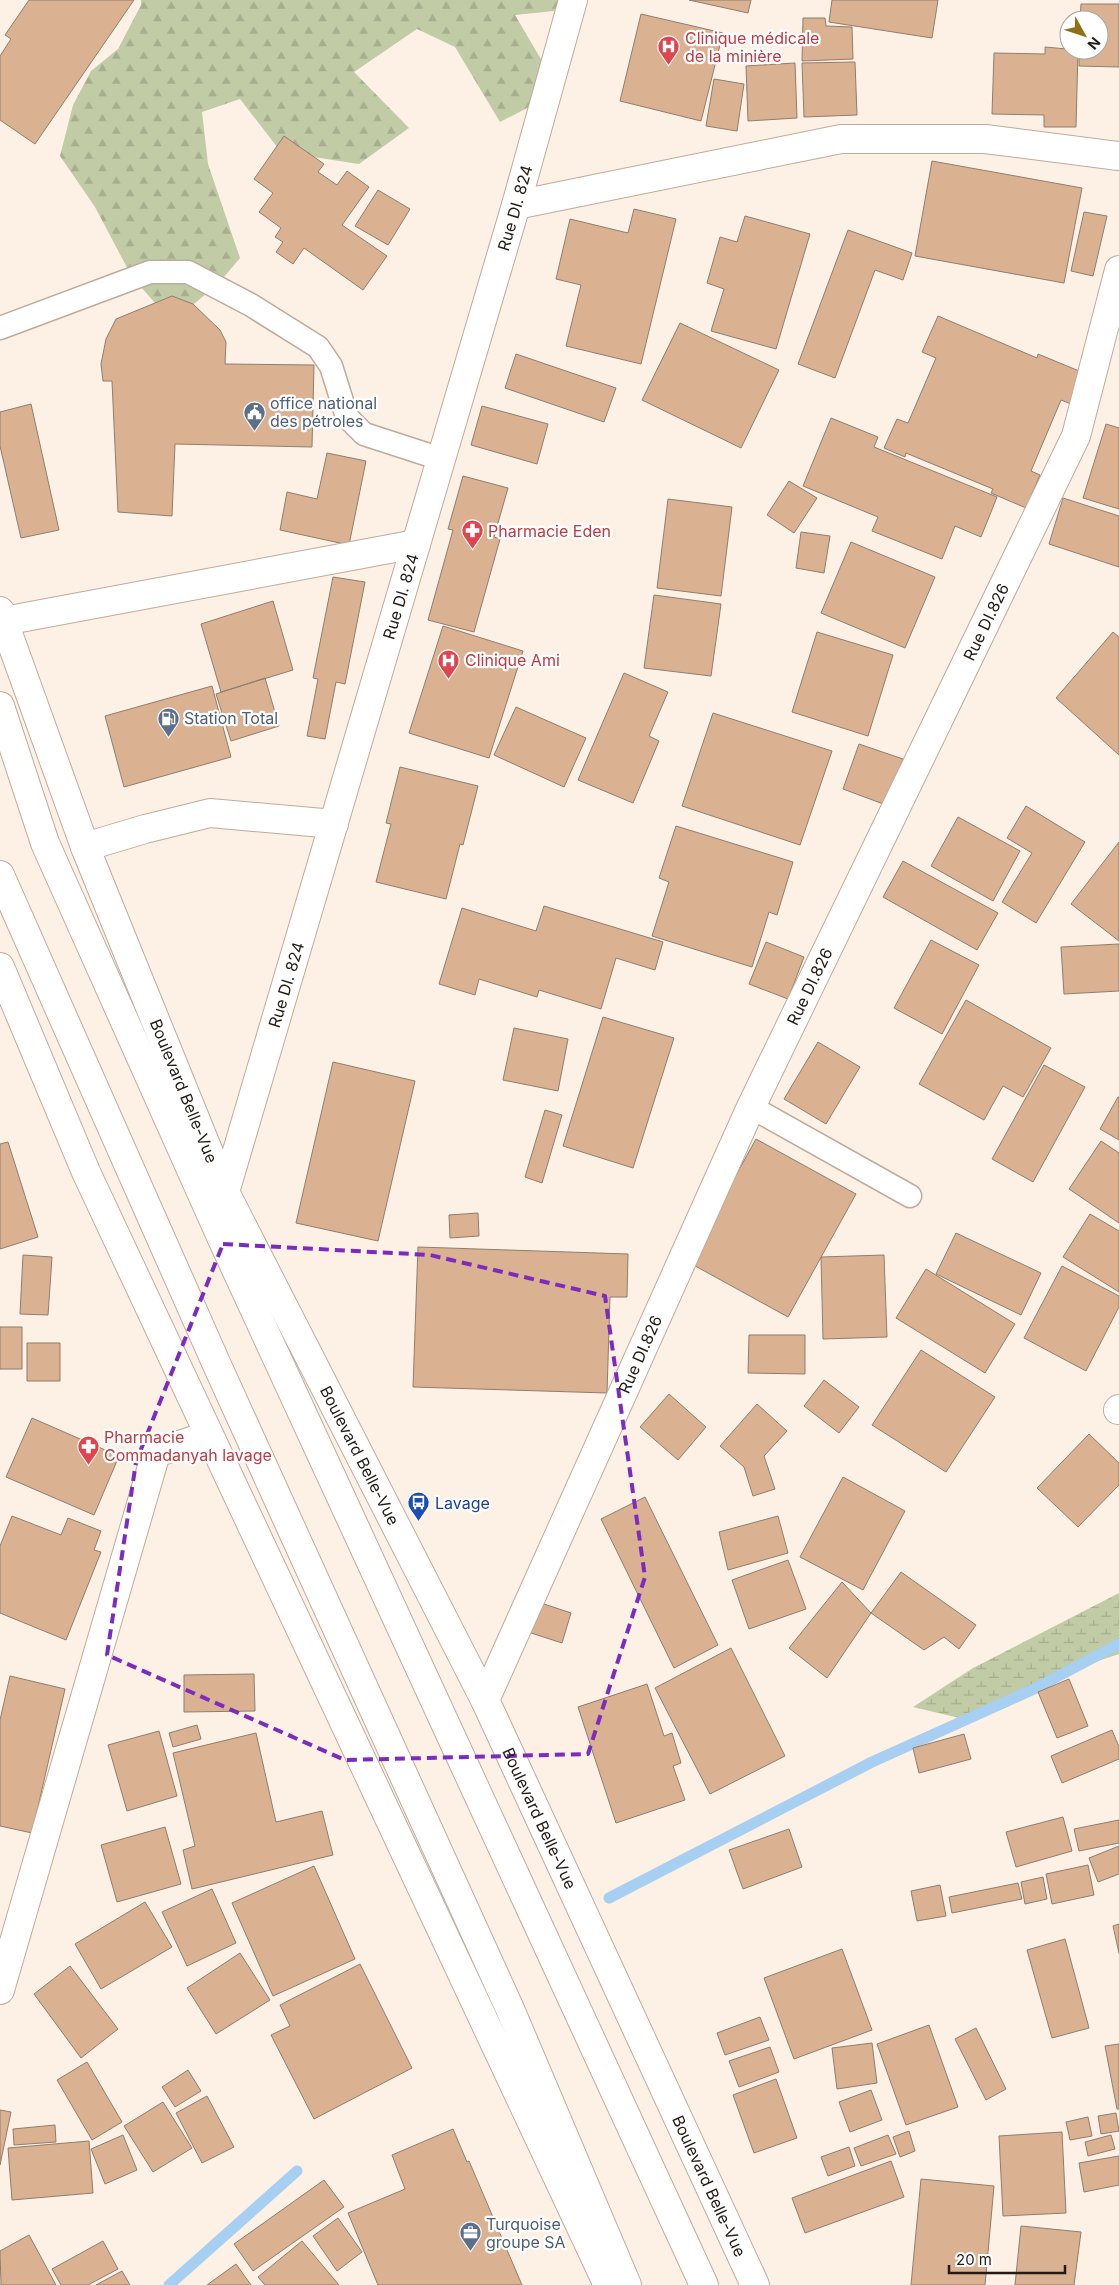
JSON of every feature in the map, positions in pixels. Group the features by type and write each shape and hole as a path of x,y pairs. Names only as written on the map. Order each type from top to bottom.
{"street":[{"name":"Rue DI. 824","path":"225,1192 516,205 573,0"},
{"path":"516,205 842,138 984,139 1119,156"},
{"name":"Rue DI.826","path":"485,1700 751,1107 1076,436 1119,270"},
{"path":"2,616 416,544"},
{"name":"Boulevard Belle-Vue","path":"2,616 85,847 225,1192 485,1700 755,2285"},
{"name":"Boulevard Belle-Vue","path":"0,706 46,843 54,861 227,1248 704,2285"},
{"path":"85,847 145,829 210,813 334,824"},
{"path":"0,875 217,1365 510,2010 627,2285"},
{"path":"0,967 86,1172 608,2285"},
{"path":"0,1990 156,1452 209,1435"}],"lane":[{"path":"0,328 150,272 188,272 251,305 318,347 331,366 347,417 364,434 441,459"},
{"path":"751,1107 910,1196"}],"highlighted area":[{"path":"223,1244 430,1255 605,1296 645,1577 588,1754 345,1760 107,1655 136,1462"}],"green space":[{"path":"141,0 560,0 554,11 515,15 545,66 533,105 500,122 455,47 417,29 354,72 409,128 359,164 281,152 240,99 202,112 208,164 240,258 218,284 172,322 132,277 95,207 60,156 73,105 91,71 118,49 141,5"},
{"path":"1119,1593 1119,1654 1095,1662 972,1721 913,1707 973,1668"}],"building":[{"path":"29,0 134,0 35,144 0,120 0,56 11,39 5,35"},
{"path":"689,0 751,0 748,13"},
{"path":"832,0 938,0 932,38 829,22"},
{"path":"1081,4 1119,4 1119,67 1079,66 1079,60 1109,60 1109,10 1081,10"},
{"path":"641,14 723,33 701,121 620,101"},
{"path":"803,18 825,18 826,26 852,27 853,59 802,61"},
{"path":"1045,47 1059,48 1059,60 1078,60 1076,127 1044,127 1044,115 992,114 994,53 1045,54"},
{"path":"855,62 857,115 804,117 802,63"},
{"path":"795,63 797,118 748,121 746,66"},
{"path":"714,79 744,84 737,131 706,126"},
{"path":"284,136 324,164 318,172 337,185 347,171 369,187 342,225 387,256 363,290 304,248 293,264 276,252 283,242 275,237 281,228 259,212 273,193 254,179"},
{"path":"932,161 1082,188 1064,283 915,256"},
{"path":"378,190 410,209 388,245 355,226"},
{"path":"634,209 676,219 641,364 566,346 581,285 556,279 570,219 628,233"},
{"path":"1084,212 1107,216 1093,276 1071,271"},
{"path":"745,216 810,234 776,349 711,331 724,289 707,283 720,237 737,242"},
{"path":"848,230 912,253 903,280 875,270 835,378 798,364"},
{"path":"172,296 193,304 220,330 226,342 225,364 314,365 312,447 175,444 172,516 118,512 112,381 103,381 101,364 106,339 116,319"},
{"path":"938,316 1037,358 1038,354 1084,373 1071,404 1061,400 1031,471 1040,475 1026,508 991,493 993,489 906,453 905,457 884,448 897,419 908,423 936,358 922,352"},
{"path":"680,323 779,370 741,448 642,400"},
{"path":"516,354 616,388 604,422 505,388"},
{"path":"31,404 59,530 21,538 0,446 0,412"},
{"path":"482,406 548,424 537,464 471,445"},
{"path":"831,418 878,437 874,447 997,497 981,537 955,526 942,559 872,531 878,517 803,486"},
{"path":"1106,424 1119,428 1119,509 1083,498"},
{"path":"327,453 366,461 349,545 280,530 287,492 317,499"},
{"path":"463,476 508,488 494,537 500,539 474,632 428,620 453,530 448,529"},
{"path":"789,481 817,498 794,533 767,515"},
{"path":"1063,498 1119,516 1119,567 1049,544"},
{"path":"668,499 732,507 721,596 657,588"},
{"path":"801,532 830,536 824,573 796,568"},
{"path":"851,542 935,577 905,648 821,613"},
{"path":"333,577 365,582 345,684 336,682 325,739 307,736 318,679 313,678"},
{"path":"654,595 721,604 711,676 644,668"},
{"path":"273,601 293,670 221,692 201,624"},
{"path":"443,626 523,651 489,758 409,733"},
{"path":"817,632 893,655 868,736 792,712"},
{"path":"1113,632 1119,637 1119,755 1056,698"},
{"path":"624,673 668,692 649,736 659,741 633,803 578,780"},
{"path":"265,678 279,726 231,741 216,694"},
{"name":"Station Total","path":"212,686 231,757 124,787 105,716"},
{"path":"516,707 586,738 564,787 494,755"},
{"path":"713,713 832,751 800,845 682,806"},
{"path":"859,744 903,759 886,805 843,789"},
{"path":"400,767 478,786 463,845 460,844 446,899 376,882 391,824 386,823"},
{"path":"1026,806 1085,842 1036,923 1002,902 1032,853 1007,838"},
{"path":"958,817 1020,851 993,901 931,866"},
{"path":"676,826 793,862 777,915 769,912 752,967 652,936 669,882 659,878"},
{"path":"1119,842 1119,941 1071,904"},
{"path":"903,861 998,913 977,950 883,897"},
{"path":"544,906 663,942 655,970 616,958 601,1009 539,990 537,997 479,979 475,995 439,984 462,908 536,931"},
{"path":"931,940 979,965 942,1034 894,1008"},
{"path":"766,942 804,957 788,999 749,984"},
{"path":"1119,944 1119,991 1064,994 1061,947"},
{"path":"966,1000 1051,1048 1023,1097 1003,1086 984,1120 919,1084"},
{"path":"603,1017 674,1038 633,1168 563,1146"},
{"path":"514,1028 568,1039 558,1091 503,1080"},
{"path":"818,1042 860,1067 826,1124 784,1099"},
{"path":"333,1062 415,1081 378,1241 296,1223"},
{"path":"1044,1065 1085,1087 1033,1182 992,1159"},
{"path":"1119,1097 1119,1140 1100,1129"},
{"path":"545,1110 562,1115 542,1183 525,1177"},
{"path":"756,1139 856,1194 788,1317 688,1262"},
{"path":"1101,1141 1119,1153 1119,1223 1069,1189"},
{"path":"8,1142 38,1237 0,1249 0,1144"},
{"path":"478,1213 479,1236 450,1238 449,1215"},
{"path":"1090,1214 1119,1231 1119,1292 1063,1257"},
{"path":"956,1233 1041,1273 1021,1315 936,1274"},
{"path":"418,1247 628,1254 627,1297 610,1297 607,1393 413,1387"},
{"path":"23,1255 52,1257 48,1315 20,1314"},
{"path":"884,1255 887,1337 823,1339 821,1257"},
{"path":"1062,1266 1119,1296 1119,1307 1086,1371 1024,1338"},
{"path":"926,1269 1015,1324 985,1373 896,1318"},
{"path":"0,1327 22,1327 22,1369 0,1369"},
{"path":"749,1335 805,1335 805,1374 748,1373"},
{"path":"27,1343 60,1343 60,1381 27,1381"},
{"path":"921,1350 995,1397 946,1472 872,1425"},
{"path":"824,1380 859,1407 839,1433 804,1406"},
{"path":"669,1394 706,1427 678,1460 640,1427"},
{"path":"757,1404 787,1431 764,1456 775,1489 753,1496 744,1467 720,1446"},
{"path":"32,1418 119,1456 94,1515 6,1477"},
{"path":"1089,1434 1119,1463 1119,1485 1078,1527 1037,1488"},
{"path":"843,1477 905,1511 863,1590 800,1557"},
{"path":"645,1497 718,1645 674,1668 601,1519"},
{"path":"12,1516 61,1535 68,1518 101,1531 94,1550 101,1552 66,1640 0,1613 0,1546"},
{"path":"778,1516 788,1553 728,1570 719,1532"},
{"path":"788,1560 806,1609 749,1629 732,1580"},
{"path":"901,1572 976,1625 959,1649 944,1637 924,1650 871,1613"},
{"path":"842,1582 871,1613 827,1678 789,1648"},
{"path":"538,1602 571,1613 562,1643 528,1632"},
{"path":"731,1648 785,1756 710,1794 655,1688"},
{"path":"254,1674 255,1711 184,1712 184,1675"},
{"path":"10,1676 65,1689 32,1833 0,1826 0,1720"},
{"path":"1069,1679 1088,1726 1057,1738 1038,1692"},
{"path":"647,1684 664,1736 672,1733 681,1763 673,1766 685,1800 616,1823 578,1707"},
{"path":"197,1725 201,1739 173,1747 169,1733"},
{"path":"1112,1730 1119,1747 1119,1759 1062,1783 1051,1756"},
{"path":"159,1731 177,1796 127,1811 108,1745"},
{"path":"256,1733 276,1822 322,1811 333,1855 192,1889 183,1850 195,1846 173,1753"},
{"path":"964,1734 971,1759 919,1773 913,1748"},
{"path":"1063,1817 1072,1851 1016,1867 1006,1832"},
{"path":"1119,1820 1119,1843 1079,1851 1074,1829"},
{"path":"165,1827 181,1884 117,1902 101,1845"},
{"path":"789,1829 802,1867 743,1889 729,1850"},
{"path":"1119,1846 1119,1874 1098,1882 1089,1858"},
{"path":"1088,1865 1094,1895 1052,1904 1046,1874"},
{"path":"314,1866 355,1959 273,1996 232,1903"},
{"path":"1043,1877 1047,1899 1025,1904 1021,1882"},
{"path":"1018,1883 1022,1899 952,1913 949,1897"},
{"path":"940,1885 946,1916 917,1921 911,1891"},
{"path":"212,1889 236,1943 187,1966 162,1912"},
{"path":"145,1902 172,1947 101,1989 75,1944"},
{"path":"1119,1924 1119,1953 1113,1926"},
{"path":"1065,1939 1089,2028 1052,2038 1027,1950"},
{"path":"842,1949 872,2030 794,2059 764,1978"},
{"path":"240,1953 270,2000 216,2034 187,1988"},
{"path":"360,1964 412,2068 314,2119 271,2035 290,2026 280,2005"},
{"path":"70,1966 118,2029 81,2058 34,1994"},
{"path":"760,2017 769,2040 725,2055 717,2033"},
{"path":"929,2025 958,2107 906,2125 877,2044"},
{"path":"976,2028 1006,2089 986,2100 955,2039"},
{"path":"872,2043 877,2083 837,2089 832,2048"},
{"path":"1119,2044 1119,2109 1117,2109 1105,2046"},
{"path":"770,2047 779,2072 739,2087 729,2061"},
{"path":"87,2062 122,2122 92,2140 57,2080"},
{"path":"188,2070 201,2091 175,2107 162,2087"},
{"path":"776,2079 797,2138 754,2153 733,2095"},
{"path":"871,2090 882,2120 850,2132 839,2102"},
{"path":"207,2096 234,2147 202,2163 176,2113"},
{"path":"163,2102 192,2148 153,2172 124,2126"},
{"path":"0,2110 11,2112 0,2165"},
{"path":"1116,2113 1119,2131 1101,2134 1098,2116"},
{"path":"1088,2117 1092,2136 1070,2140 1066,2122"},
{"path":"55,2125 56,2142 14,2145 13,2129"},
{"path":"453,2129 467,2162 469,2161 522,2285 378,2285 348,2213 405,2189 392,2155"},
{"path":"909,2131 915,2151 900,2157 893,2137"},
{"path":"1062,2132 1066,2213 1003,2216 999,2136"},
{"path":"123,2135 137,2170 105,2184 91,2149"},
{"path":"888,2135 896,2154 861,2166 854,2148"},
{"path":"1111,2135 1115,2149 1088,2156 1085,2142"},
{"path":"89,2141 93,2193 12,2200 8,2148"},
{"path":"849,2147 855,2166 828,2176 821,2157"},
{"path":"1119,2156 1119,2185 1084,2192 1079,2163"},
{"path":"891,2161 904,2197 805,2233 792,2198"},
{"path":"921,2179 994,2186 985,2285 911,2285"},
{"path":"324,2180 344,2207 253,2271 234,2244"},
{"path":"338,2218 362,2252 337,2271 313,2236"},
{"path":"1021,2226 1081,2232 1074,2285 1015,2285"},
{"path":"29,2235 56,2285 1,2285 0,2251"},
{"path":"103,2241 118,2269 88,2285 61,2285 52,2269"},
{"path":"302,2241 339,2285 265,2285 258,2277"},
{"path":"236,2264 251,2285 207,2285"},
{"path":"122,2271 130,2285 96,2285"}],"waterway":[{"path":"609,1898 872,1762 1034,1689 1119,1644"},
{"path":"169,2285 297,2171"}],"place":[{"name":"Clinique médicale de la minière","path":"669,66"},
{"name":"office national des pétroles","path":"254,431"},
{"name":"Pharmacie Eden","path":"472,550"},
{"name":"Clinique Ami","path":"449,679"},
{"name":"Station Total","path":"168,737"},
{"name":"Pharmacie Commadanyah lavage","path":"88,1465"},
{"name":"Lavage","path":"419,1522"},
{"name":"Turquoise groupe SA","path":"470,2252"}]}
